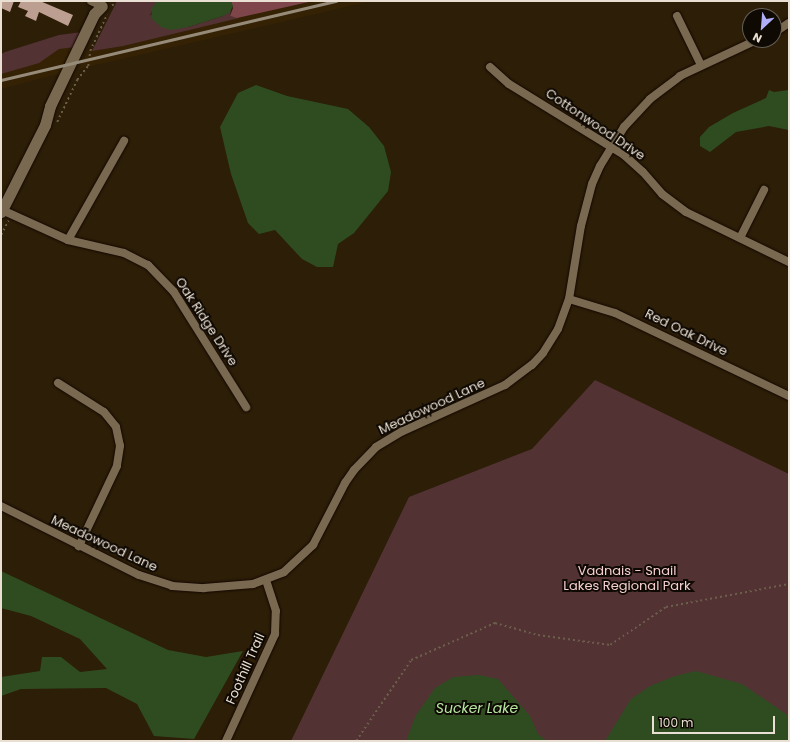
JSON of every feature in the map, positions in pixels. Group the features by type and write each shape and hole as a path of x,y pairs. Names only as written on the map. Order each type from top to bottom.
{"street":[{"path":"2,211 45,125 50,106 87,28 94,14 103,4 91,1"},
{"path":"677,16 701,65"},
{"name":"Meadowood Lane","path":"1,506 78,546 144,577 172,586 204,588 242,586 266,581 294,565 313,545 345,483 364,457 389,438 490,393 519,376 550,343 569,299 586,204 600,166 624,127 650,99 680,76 742,47"},
{"name":"Cottonwood Drive","path":"490,67 509,84 634,163 673,203 699,219 789,262"},
{"path":"68,240 124,141"},
{"path":"740,238 764,190"},
{"name":"Oak Ridge Drive","path":"2,211 68,240 124,253 148,265 159,274 174,292 246,407"},
{"name":"Red Oak Drive","path":"569,299 614,313 789,396"},
{"path":"58,383 104,412 116,427 120,446 116,470 78,546"},
{"name":"Foothill Trail","path":"226,741 275,634 276,611 266,581"}],"path":[{"path":"87,68 90,51 115,1"},
{"path":"356,741 411,660 495,623 538,635 610,645 666,607 789,584"}],"shaded area":[{"path":"231,1 313,1 237,18 230,16 233,8"},
{"path":"302,1 372,1 79,69 88,51"},
{"path":"78,41 62,73 1,89 1,73 44,47"}],"green space":[{"path":"117,1 157,1 150,15 188,27 223,16 231,10 230,16 239,18 123,46 92,51"},
{"path":"82,32 75,47 59,49 39,63 1,74 1,54 59,35"},
{"name":"Vadnais - Snail Lakes Regional Park","path":"595,380 789,474 789,741 291,741 409,497 532,449"}],"water":[{"path":"157,1 231,1 233,6 230,12 223,16 188,27 171,30 161,27 151,18 152,8"},
{"path":"256,85 287,96 348,109 369,127 384,146 391,172 388,191 354,233 338,244 333,267 317,267 302,259 275,230 259,234 248,223 231,174 220,127 238,93"},
{"path":"769,90 774,92 789,90 789,130 769,126 736,132 710,152 700,146 700,137 709,127 733,113 766,98"},
{"path":"1,571 168,650 206,657 243,651 194,739 154,736 137,704 106,688 21,689 1,696 1,677 40,671 42,657 61,657 80,672 107,669 80,639 31,616 1,608"},
{"path":"696,671 742,684 789,716 789,741 605,741 631,699 650,686 675,676"},
{"name":"Sucker Lake","path":"479,675 498,679 530,716 538,734 547,741 406,741 416,715 435,688 453,677"}],"building":[{"path":"1,1 14,1 10,12 1,8"},
{"path":"21,1 40,1 73,15 68,26 39,12 36,21 25,16 28,11 18,7"}],"railway":[{"path":"1,80 336,1"}]}
